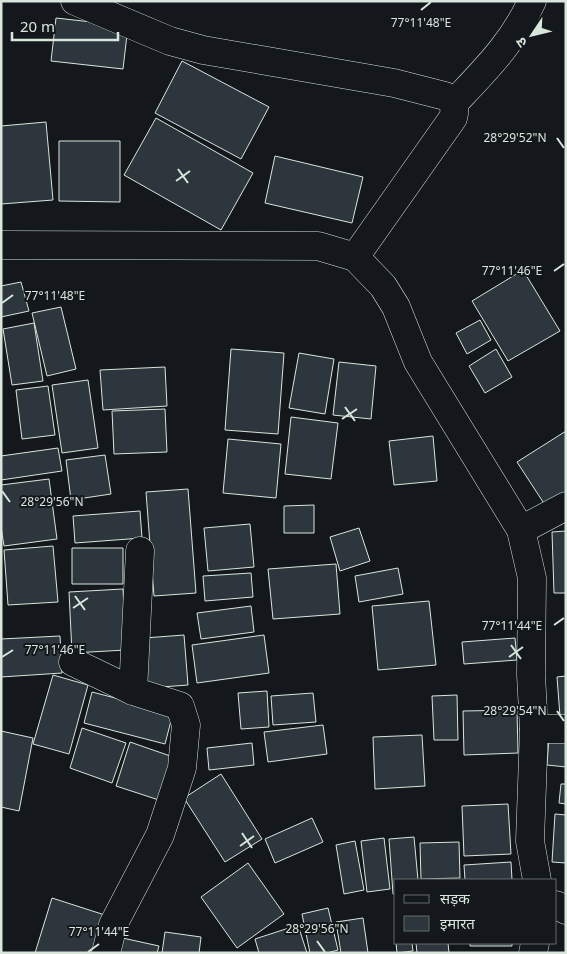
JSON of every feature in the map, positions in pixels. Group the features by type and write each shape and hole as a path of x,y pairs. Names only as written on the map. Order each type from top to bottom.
{"street":[{"path":"74,1 170,41 194,48 394,83 445,96 454,103 453,118 355,257"},
{"path":"454,103 500,54 522,23 532,1"},
{"path":"1,245 318,246 355,257 383,286 396,307 418,362 521,530 532,578 531,675 534,729 530,841 537,879"},
{"path":"521,530 566,506"},
{"path":"133,691 140,551"},
{"path":"73,662 133,691 180,706 186,725 182,768 160,834 113,925 106,953"},
{"path":"534,729 566,729"}],"building":[{"path":"56,18 128,26 123,69 51,61"},
{"path":"182,61 269,107 241,159 155,113"},
{"path":"156,118 253,173 221,230 124,175"},
{"path":"46,122 53,200 1,204 1,126"},
{"path":"59,141 120,141 120,202 59,201"},
{"path":"275,156 363,177 352,223 265,203"},
{"path":"523,270 560,331 508,361 472,301"},
{"path":"21,282 29,311 1,317 1,286"},
{"path":"61,307 76,369 47,376 32,313"},
{"path":"480,320 491,340 467,354 456,333"},
{"path":"34,323 43,381 12,385 3,329"},
{"path":"231,349 284,353 278,434 225,430"},
{"path":"496,349 512,377 485,393 469,366"},
{"path":"299,353 334,359 325,414 289,408"},
{"path":"339,362 376,366 371,419 333,415"},
{"path":"165,367 167,406 103,410 100,370"},
{"path":"88,380 98,448 62,453 52,385"},
{"path":"48,386 55,435 22,439 16,390"},
{"path":"165,409 167,452 114,454 112,411"},
{"path":"291,417 338,423 331,479 285,474"},
{"path":"566,431 566,492 545,505 517,462"},
{"path":"433,436 437,481 394,485 389,441"},
{"path":"228,439 281,444 276,498 223,493"},
{"path":"58,448 62,471 1,480 1,456"},
{"path":"105,455 111,494 71,500 66,460"},
{"path":"49,479 57,539 4,546 1,527 1,485"},
{"path":"188,489 196,593 154,596 146,492"},
{"path":"314,505 314,533 284,533 284,506"},
{"path":"140,511 142,538 75,543 73,516"},
{"path":"250,524 254,567 208,571 204,528"},
{"path":"359,528 370,561 340,571 330,537"},
{"path":"566,531 566,593 554,593 552,532"},
{"path":"53,546 58,602 8,605 4,550"},
{"path":"72,548 123,548 123,584 72,584"},
{"path":"336,564 340,614 273,619 268,569"},
{"path":"398,568 403,594 359,602 355,576"},
{"path":"251,573 253,597 205,601 203,576"},
{"path":"123,589 126,650 72,653 69,592"},
{"path":"429,601 436,665 378,670 372,606"},
{"path":"251,606 254,632 201,639 197,613"},
{"path":"184,635 188,685 148,688 144,638"},
{"path":"264,635 269,673 197,683 192,645"},
{"path":"60,636 62,673 1,677 1,639"},
{"path":"515,638 517,660 464,664 462,642"},
{"path":"53,675 88,685 69,754 33,744"},
{"path":"566,676 566,715 560,716 557,677"},
{"path":"267,691 269,727 241,729 238,693"},
{"path":"92,692 173,713 165,744 84,723"},
{"path":"313,693 316,722 273,725 271,696"},
{"path":"457,695 458,740 434,740 432,696"},
{"path":"517,710 518,753 464,755 463,711"},
{"path":"323,725 327,754 268,762 264,732"},
{"path":"82,728 126,743 112,783 70,768"},
{"path":"1,731 33,738 19,811 1,807"},
{"path":"422,735 425,786 375,789 373,737"},
{"path":"549,737 566,738 566,767 547,765"},
{"path":"130,742 176,758 162,801 116,786"},
{"path":"252,743 254,765 209,770 207,748"},
{"path":"221,774 262,839 225,862 184,798"},
{"path":"561,784 566,784 566,804 559,803"},
{"path":"508,804 511,854 464,856 462,806"},
{"path":"555,814 566,815 566,863 552,862"},
{"path":"312,818 323,842 275,863 265,839"},
{"path":"414,837 418,879 394,879 393,894 389,839"},
{"path":"384,838 390,889 367,892 361,841"},
{"path":"355,841 364,890 344,894 336,845"},
{"path":"459,842 460,878 421,879 420,843"},
{"path":"511,862 512,879 465,879 464,865"},
{"path":"248,863 284,914 237,948 201,897"},
{"path":"52,898 108,916 97,953 35,953"},
{"path":"328,908 338,950 327,953 310,953 302,914"},
{"path":"363,918 368,953 341,953 336,922"},
{"path":"298,925 307,953 259,953 255,939"},
{"path":"165,932 201,937 199,953 162,953"},
{"path":"118,937 159,946 157,953 114,953"},
{"path":"396,944 412,944 413,951 397,953"},
{"path":"416,944 448,944 449,953 417,953"},
{"path":"470,944 512,944 512,946 470,946"}]}
